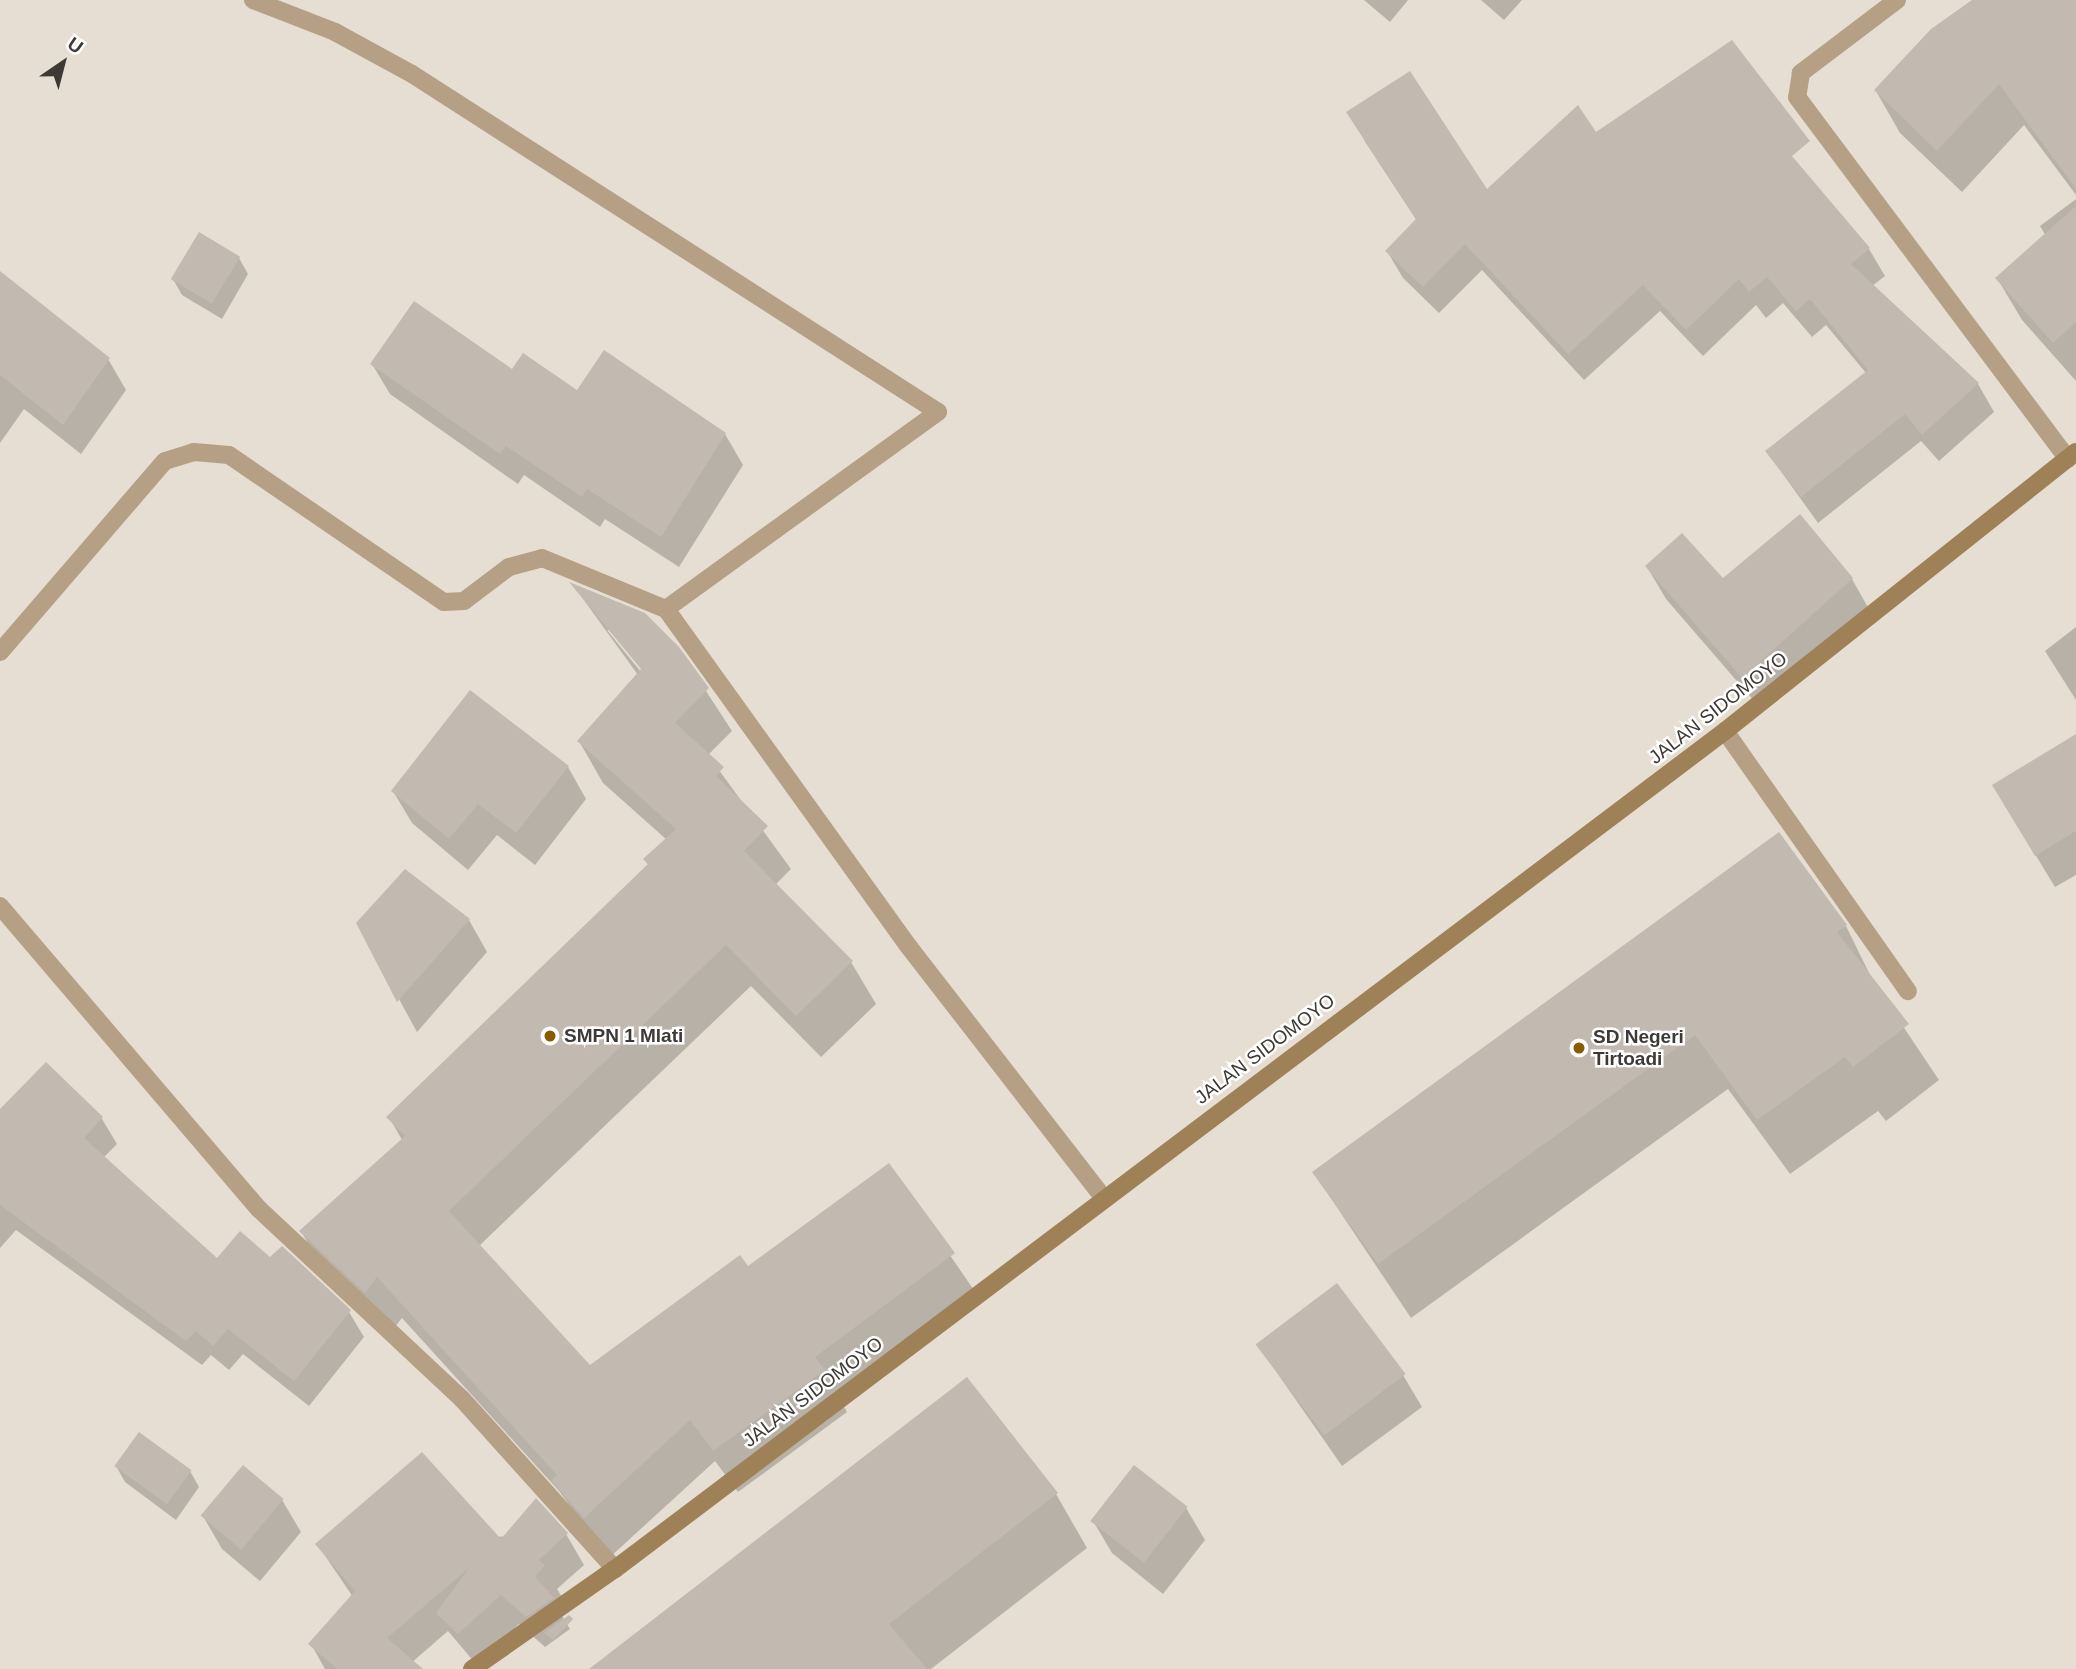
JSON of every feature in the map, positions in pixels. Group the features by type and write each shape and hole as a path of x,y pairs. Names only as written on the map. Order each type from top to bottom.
{"main road":[{"name":"JALAN SIDOMOYO","path":"472,1669 615,1569 1103,1197 1725,731 2072,456"}],"street":[{"path":"253,0 335,32 412,74 938,412 666,609"},
{"path":"1897,0 1801,73 1797,97 2072,456"},
{"path":"0,652 165,461 194,452 229,455 444,602 464,601 509,567 542,558 666,609 909,947 1103,1197"},
{"path":"1725,731 1908,991"},
{"path":"0,905 259,1209 462,1399 615,1569"}],"building":[{"path":"1972,0 2076,0 2076,189 1999,84 1937,151 1874,90 1931,29"},
{"path":"1732,40 1810,141 1792,156 1870,248 1851,264 1979,383 1922,435 1905,414 1801,497 1765,451 1868,370 1810,299 1796,311 1767,277 1749,292 1739,279 1686,330 1643,285 1568,354 1465,244 1423,287 1385,251 1416,219 1346,112 1410,71 1487,189 1578,105 1596,132"},
{"path":"2076,206 2076,322 2053,343 1995,278"},
{"path":"199,232 240,257 212,304 171,279"},
{"path":"0,271 110,358 63,425 0,375"},
{"path":"414,301 512,369 523,353 577,390 604,350 726,433 661,537 587,489 582,497 506,446 500,454 370,364"},
{"path":"1800,514 1853,578 1742,678 1645,566 1682,533 1723,578"},
{"path":"569,582 645,613 679,647 709,688 675,723 724,767 716,776 768,826 744,851 853,961 796,1016 726,945 449,1211 590,1365 740,1255 748,1266 889,1163 955,1253 815,1357 825,1370 713,1451 690,1420 584,1518 551,1481 557,1475 377,1277 365,1293 299,1231 405,1136 386,1117 648,864 643,859 676,829 577,741 641,669"},
{"path":"470,690 569,766 516,833 478,804 449,839 391,791"},
{"path":"2076,734 2076,831 2035,856 1992,785"},
{"name":"SD Negeri Tirtoadi","path":"1779,832 1847,925 1837,932 1909,1024 1853,1067 1845,1057 1757,1120 1695,1035 1378,1264 1312,1172"},
{"path":"405,869 470,919 397,1002 356,923"},
{"path":"46,1062 103,1117 84,1138 217,1258 240,1231 270,1257 282,1246 351,1310 294,1381 228,1329 213,1346 196,1331 186,1341 0,1205 0,1109"},
{"path":"1337,1283 1406,1374 1324,1435 1256,1344"},
{"path":"967,1377 1058,1493 889,1624 927,1669 589,1669"},
{"path":"139,1432 192,1470 167,1504 114,1466"},
{"path":"422,1452 501,1539 536,1498 568,1533 539,1560 545,1565 535,1577 554,1598 526,1617 501,1595 458,1634 436,1613 469,1568 387,1638 423,1669 337,1669 308,1644 355,1591 315,1544"},
{"path":"243,1465 284,1499 241,1550 201,1516"},
{"path":"1134,1465 1188,1507 1144,1563 1090,1521"},
{"path":"569,1615 573,1619 553,1640 544,1633"}],"place":[{"name":"SMPN 1 Mlati","path":"550,1036"},
{"name":"SD Negeri Tirtoadi","path":"1579,1048"}]}
